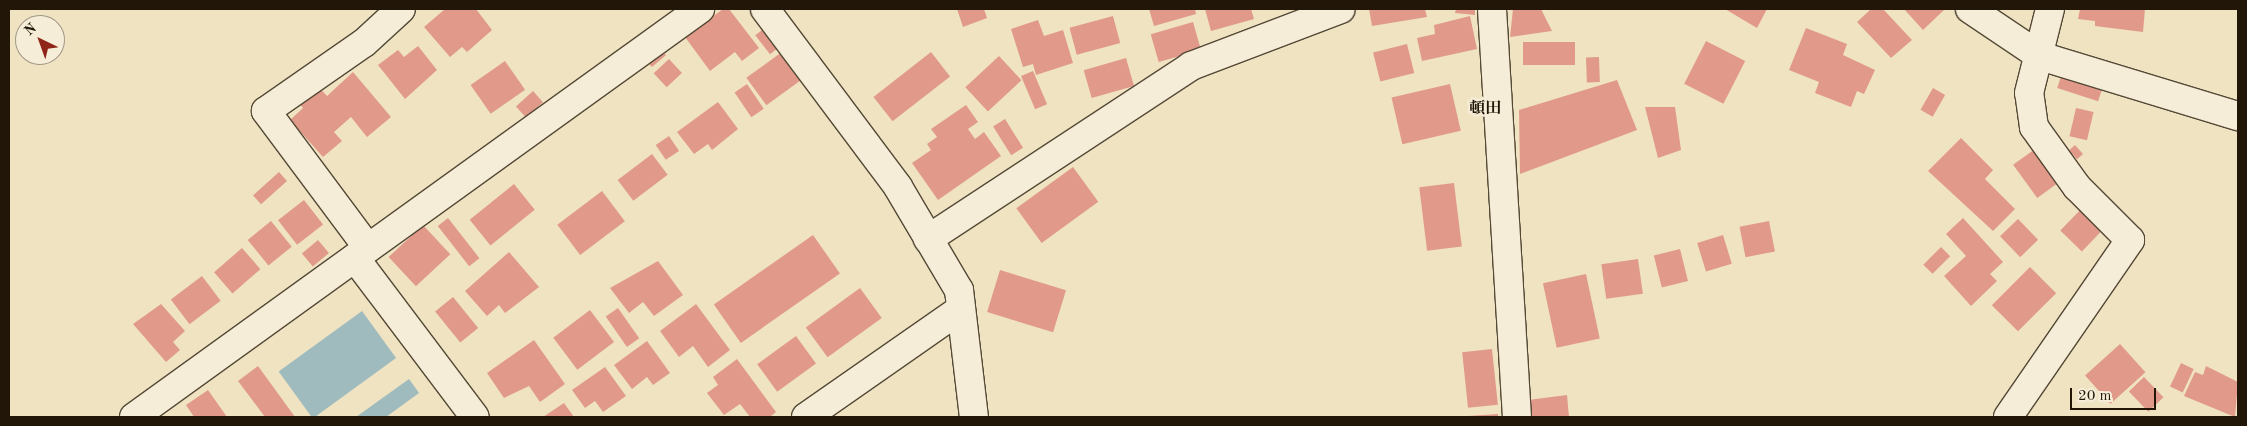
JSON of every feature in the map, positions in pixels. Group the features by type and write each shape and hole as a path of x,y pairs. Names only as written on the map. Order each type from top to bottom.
{"street":[{"path":"401,9 364,43 266,111 361,253 475,417"},
{"path":"134,417 700,9"},
{"path":"765,9 898,186 958,290 974,417"},
{"path":"928,239 1191,66 1341,9"},
{"path":"1492,9 1517,417"},
{"path":"1970,9 2040,56 2238,116"},
{"path":"2008,417 2130,240 2077,188 2034,127 2029,93 2040,56 2050,9"},
{"path":"806,417 961,309"}],"water":[{"path":"362,311 396,358 315,417 312,417 279,372"},
{"path":"409,379 419,393 386,417 356,417"}],"building":[{"path":"445,9 476,9 492,30 467,52 462,47 450,57 424,27"},
{"path":"723,9 729,9 759,48 742,61 735,52 710,71 685,37"},
{"path":"957,9 984,9 987,18 963,27"},
{"path":"1149,9 1195,9 1196,14 1154,26"},
{"path":"1205,9 1251,9 1254,19 1211,31"},
{"path":"1369,9 1425,9 1427,17 1372,26"},
{"path":"1456,9 1475,9 1475,15 1455,13"},
{"path":"1513,9 1541,9 1552,31 1510,37"},
{"path":"1725,9 1767,9 1757,28"},
{"path":"1871,9 1883,9 1912,40 1891,58 1857,22"},
{"path":"1904,9 1943,9 1944,10 1923,30"},
{"path":"2080,9 2145,9 2143,32 2095,26 2095,21 2078,19"},
{"path":"1113,16 1120,43 1077,55 1070,28"},
{"path":"1470,16 1477,49 1422,61 1417,38 1435,34 1434,25"},
{"path":"1038,20 1044,36 1063,30 1073,63 1036,75 1033,64 1023,67 1011,29"},
{"path":"1193,22 1201,50 1159,62 1151,34"},
{"path":"771,23 786,42 770,54 755,35"},
{"path":"1806,28 1847,44 1843,55 1875,70 1864,94 1857,91 1851,107 1815,93 1819,82 1789,70"},
{"path":"1706,41 1745,61 1723,104 1684,84"},
{"path":"1523,42 1575,42 1575,65 1523,65"},
{"path":"1407,44 1414,73 1380,82 1373,52"},
{"path":"418,46 437,70 405,99 378,65 398,50 404,57"},
{"path":"786,49 806,77 766,105 746,78"},
{"path":"662,51 666,55 652,67 647,62"},
{"path":"931,52 950,76 893,121 873,97"},
{"path":"999,56 1022,80 988,112 965,87"},
{"path":"1586,57 1599,57 1600,82 1587,82"},
{"path":"1126,58 1134,86 1092,98 1084,70"},
{"path":"669,59 682,73 667,87 654,73"},
{"path":"505,61 525,90 491,114 471,85"},
{"path":"2064,67 2105,80 2098,101 2057,88"},
{"path":"1033,71 1047,104 1035,109 1021,76"},
{"path":"353,72 391,117 367,137 351,117 334,132 342,141 323,157 290,120 303,108 299,103 318,86 327,96"},
{"path":"1617,80 1637,130 1520,174 1519,110"},
{"path":"747,84 764,109 751,117 735,92"},
{"path":"1450,84 1461,131 1402,144 1392,97"},
{"path":"1933,88 1945,95 1933,117 1920,110"},
{"path":"533,91 543,102 526,118 516,106"},
{"path":"718,102 738,129 712,150 708,144 694,154 677,132"},
{"path":"966,105 978,122 968,129 975,139 984,132 1001,156 938,200 912,163 931,150 927,144 937,137 931,129"},
{"path":"1645,107 1675,107 1681,150 1658,158"},
{"path":"2076,108 2094,112 2087,140 2069,136"},
{"path":"1005,119 1023,148 1011,155 993,126"},
{"path":"669,136 679,151 666,160 656,145"},
{"path":"1961,138 1993,170 1985,179 2015,209 1993,231 1928,171"},
{"path":"2075,145 2083,154 2077,159 2069,150"},
{"path":"2039,146 2063,179 2037,198 2013,165"},
{"path":"652,154 668,175 633,201 618,180"},
{"path":"1073,167 1098,202 1042,243 1016,208"},
{"path":"279,172 287,181 261,204 253,195"},
{"path":"1454,183 1462,247 1427,251 1419,187"},
{"path":"514,184 535,210 490,246 470,220"},
{"path":"602,191 625,221 580,255 557,225"},
{"path":"304,200 323,224 297,245 278,220"},
{"path":"2086,204 2108,225 2082,251 2060,231"},
{"path":"448,218 479,258 469,266 438,226"},
{"path":"1963,218 2003,262 1990,274 1997,281 1971,306 1944,276 1966,256 1946,234"},
{"path":"2018,219 2038,240 2020,257 2000,236"},
{"path":"271,221 292,247 268,266 248,240"},
{"path":"1769,221 1775,251 1745,257 1740,227"},
{"path":"423,225 450,254 416,286 389,257"},
{"path":"813,235 840,274 741,343 714,304"},
{"path":"1723,235 1732,264 1706,272 1697,243"},
{"path":"318,240 329,253 313,267 302,253"},
{"path":"1941,247 1950,256 1933,274 1923,265"},
{"path":"242,248 260,269 232,293 214,272"},
{"path":"1680,249 1688,281 1662,288 1654,256"},
{"path":"509,252 539,287 505,313 499,305 487,316 465,291"},
{"path":"1638,259 1643,294 1606,299 1601,264"},
{"path":"658,261 683,295 654,316 643,302 629,313 610,288"},
{"path":"2030,267 2056,293 2018,331 1992,305"},
{"path":"1000,270 1066,290 1053,332 987,312"},
{"path":"1586,274 1600,339 1557,348 1543,283"},
{"path":"202,276 221,301 190,324 171,299"},
{"path":"860,288 882,318 828,357 806,327"},
{"path":"453,297 478,328 460,343 435,311"},
{"path":"161,304 185,331 173,342 180,350 166,362 133,324"},
{"path":"696,304 730,350 708,367 693,346 679,357 660,331"},
{"path":"618,308 639,338 627,347 606,317"},
{"path":"590,310 614,342 577,370 553,338"},
{"path":"796,336 816,364 777,392 757,364"},
{"path":"534,340 565,384 540,402 529,386 504,398 487,373"},
{"path":"647,341 670,373 653,385 647,377 632,389 614,365"},
{"path":"2120,344 2145,372 2110,404 2085,375"},
{"path":"1492,349 1498,405 1468,408 1462,352"},
{"path":"737,359 776,412 770,417 750,417 740,404 724,415 707,393 718,385 713,377"},
{"path":"2181,363 2194,369 2183,392 2170,387"},
{"path":"258,366 295,417 265,417 238,381"},
{"path":"2206,366 2238,382 2235,417 2184,396 2195,372 2203,375"},
{"path":"605,367 626,396 603,412 595,401 585,408 572,390"},
{"path":"2144,377 2163,397 2148,412 2129,392"},
{"path":"208,390 227,417 194,417 186,405"},
{"path":"1567,395 1569,417 1531,417 1528,400"},
{"path":"564,403 574,417 543,417"},
{"path":"1498,414 1498,417 1468,417 1468,416"}],"district":[{"name":"頓田","path":"1485,109"}]}
